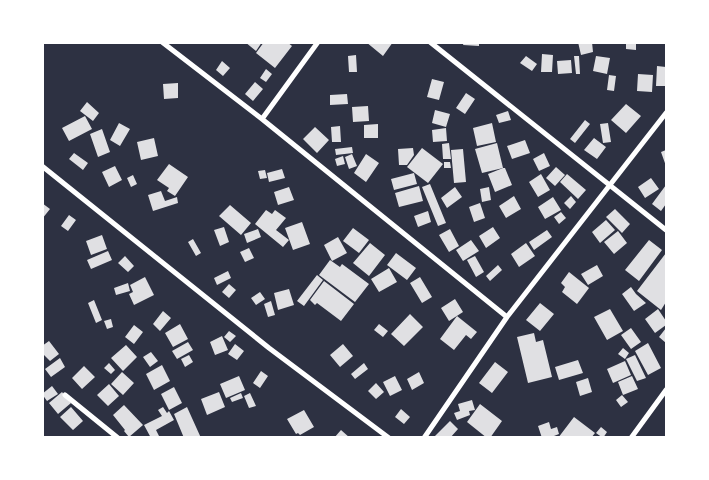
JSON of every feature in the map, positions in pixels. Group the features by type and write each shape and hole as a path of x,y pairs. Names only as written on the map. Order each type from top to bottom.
{"street":[{"path":"162,42 262,119 507,318"},
{"path":"262,119 318,42"},
{"path":"430,42 666,230"},
{"path":"424,438 507,318 666,113"},
{"path":"42,166 268,348 389,438"},
{"path":"631,438 666,390"},
{"path":"65,395 118,438"}],"building":[{"path":"245,42 262,42 256,51"},
{"path":"264,42 287,42 292,46 275,68 256,53"},
{"path":"366,42 393,42 383,56"},
{"path":"464,42 479,42 479,46 463,45"},
{"path":"578,42 592,42 593,52 581,55"},
{"path":"626,42 636,42 636,50 626,49"},
{"path":"542,54 553,55 552,72 541,72"},
{"path":"356,55 357,72 349,72 348,56"},
{"path":"526,56 537,64 532,71 520,63"},
{"path":"574,56 579,56 580,74 576,74"},
{"path":"596,56 610,58 607,74 593,71"},
{"path":"571,60 572,73 558,74 557,61"},
{"path":"222,61 230,68 223,76 216,70"},
{"path":"657,66 666,67 666,86 656,86"},
{"path":"266,69 272,74 266,82 260,78"},
{"path":"638,74 653,75 652,92 637,91"},
{"path":"609,75 616,76 614,91 607,90"},
{"path":"432,79 444,82 439,100 427,97"},
{"path":"255,82 263,89 253,101 245,94"},
{"path":"178,83 178,98 164,99 163,84"},
{"path":"466,93 475,99 465,114 456,108"},
{"path":"347,94 348,104 330,105 330,95"},
{"path":"87,102 99,113 93,121 80,111"},
{"path":"626,104 641,116 626,133 611,120"},
{"path":"368,106 369,121 353,122 352,107"},
{"path":"435,110 450,114 446,127 432,123"},
{"path":"508,111 511,120 499,123 496,115"},
{"path":"85,116 92,129 69,141 62,128"},
{"path":"585,120 590,124 575,143 570,139"},
{"path":"119,123 130,129 120,146 110,140"},
{"path":"492,123 496,142 477,146 473,128"},
{"path":"608,123 611,142 603,143 600,124"},
{"path":"378,124 378,138 364,138 364,125"},
{"path":"340,126 341,142 332,142 331,127"},
{"path":"315,127 329,140 317,153 303,139"},
{"path":"446,128 447,141 433,142 432,130"},
{"path":"102,129 110,152 98,157 90,134"},
{"path":"154,138 158,156 141,160 137,142"},
{"path":"594,138 606,147 597,159 584,150"},
{"path":"525,140 530,153 512,159 507,146"},
{"path":"449,143 451,159 443,159 442,144"},
{"path":"497,143 503,168 482,173 475,149"},
{"path":"352,147 353,153 336,155 335,149"},
{"path":"413,148 414,155 407,165 399,165 398,149"},
{"path":"422,148 443,164 428,183 407,167"},
{"path":"463,149 466,182 454,183 451,150"},
{"path":"666,150 666,166 661,152"},
{"path":"74,153 88,163 83,170 69,159"},
{"path":"544,153 550,166 539,171 533,159"},
{"path":"352,154 357,166 349,169 345,157"},
{"path":"366,154 379,163 366,182 354,173"},
{"path":"343,156 345,164 337,166 335,159"},
{"path":"444,162 450,162 451,168 444,168"},
{"path":"169,164 188,177 175,196 167,191 169,188 157,180"},
{"path":"115,166 122,180 109,187 102,172"},
{"path":"556,167 565,175 555,186 546,178"},
{"path":"505,168 512,185 495,192 488,174"},
{"path":"282,169 285,178 269,182 267,173"},
{"path":"265,170 267,178 260,179 258,171"},
{"path":"414,173 417,184 394,190 391,179"},
{"path":"541,174 550,190 538,197 529,182"},
{"path":"567,174 586,190 578,199 560,182"},
{"path":"133,175 137,184 131,187 127,178"},
{"path":"651,178 659,189 645,198 638,187"},
{"path":"430,184 446,223 438,226 422,187"},
{"path":"666,185 666,204 661,211 652,204"},
{"path":"419,186 423,201 399,207 395,193"},
{"path":"289,187 294,200 278,205 274,192"},
{"path":"455,187 462,197 447,208 441,198"},
{"path":"489,187 491,200 482,202 480,189"},
{"path":"161,191 165,201 177,197 178,203 153,211 148,195"},
{"path":"514,196 521,209 506,218 499,206"},
{"path":"571,196 576,202 570,209 564,203"},
{"path":"553,197 561,210 545,219 538,207"},
{"path":"42,203 50,209 42,219"},
{"path":"480,203 485,218 474,222 469,207"},
{"path":"230,205 251,223 241,235 219,216"},
{"path":"615,209 630,224 622,233 606,217"},
{"path":"266,210 272,214 275,210 286,218 276,230 289,240 283,247 255,224"},
{"path":"428,211 431,222 418,227 414,216"},
{"path":"561,212 566,218 559,224 554,217"},
{"path":"69,215 76,220 68,231 61,226"},
{"path":"606,220 615,230 600,243 592,232"},
{"path":"302,222 310,244 293,250 285,228"},
{"path":"224,227 229,242 220,246 214,230"},
{"path":"493,227 500,238 486,248 479,236"},
{"path":"353,228 369,240 359,253 343,241"},
{"path":"258,229 261,237 247,243 244,234"},
{"path":"450,229 459,246 449,252 439,235"},
{"path":"547,230 552,237 534,250 529,242"},
{"path":"618,231 627,243 614,254 604,242"},
{"path":"102,235 107,249 91,255 86,241"},
{"path":"338,237 347,253 332,261 324,245"},
{"path":"193,239 201,253 196,256 188,242"},
{"path":"471,240 479,251 463,261 456,250"},
{"path":"649,240 662,250 639,281 625,270"},
{"path":"370,243 385,255 369,276 353,263"},
{"path":"526,243 535,256 519,267 511,254"},
{"path":"249,248 254,258 245,262 240,252"},
{"path":"108,251 112,260 91,269 87,260"},
{"path":"396,253 416,268 407,280 387,265"},
{"path":"666,253 666,302 661,310 637,291"},
{"path":"125,256 134,266 128,272 118,263"},
{"path":"475,256 484,272 476,277 467,260"},
{"path":"330,260 340,267 342,264 369,284 355,302 319,275"},
{"path":"498,265 502,270 490,281 486,276"},
{"path":"597,265 603,276 588,285 581,274"},
{"path":"389,268 397,282 379,292 371,279"},
{"path":"228,271 231,278 217,285 214,278"},
{"path":"569,272 589,288 577,304 562,292 565,287 561,283"},
{"path":"317,275 323,280 304,306 297,301"},
{"path":"145,277 154,295 134,305 129,294 133,292 130,285"},
{"path":"420,277 432,297 422,303 410,283"},
{"path":"324,281 354,304 341,321 310,300"},
{"path":"128,283 130,291 116,295 114,288"},
{"path":"229,284 236,290 229,298 222,292"},
{"path":"631,287 646,303 634,311 622,294"},
{"path":"289,289 294,305 278,310 274,293"},
{"path":"260,292 265,299 256,305 251,298"},
{"path":"455,299 463,312 449,321 441,308"},
{"path":"94,300 102,320 96,323 88,303"},
{"path":"271,301 275,315 268,317 264,304"},
{"path":"540,303 554,314 540,331 526,320"},
{"path":"610,309 623,331 607,340 594,317"},
{"path":"658,309 666,321 666,325 655,333 645,319"},
{"path":"163,311 171,318 160,331 153,324"},
{"path":"410,314 423,327 404,346 391,334"},
{"path":"457,316 477,332 471,339 466,335 454,350 440,339"},
{"path":"111,319 113,327 107,329 104,321"},
{"path":"180,324 188,339 173,347 165,333"},
{"path":"379,324 388,331 383,337 374,330"},
{"path":"134,325 143,332 134,344 125,337"},
{"path":"631,328 641,342 631,349 621,335"},
{"path":"666,328 666,343 659,337"},
{"path":"229,331 236,336 230,342 224,337"},
{"path":"534,333 536,342 543,340 552,377 528,383 517,337"},
{"path":"222,336 228,350 215,355 210,342"},
{"path":"49,341 59,354 50,361 42,353 42,346"},
{"path":"188,342 193,350 177,359 172,351"},
{"path":"648,343 661,368 648,375 635,351"},
{"path":"235,344 244,351 237,360 228,354"},
{"path":"343,344 353,356 340,367 330,355"},
{"path":"126,345 137,357 123,371 111,358"},
{"path":"623,348 629,353 625,359 618,354"},
{"path":"151,352 158,361 150,367 143,357"},
{"path":"189,355 193,362 185,367 181,359"},
{"path":"635,355 646,378 637,381 626,359"},
{"path":"60,358 65,367 51,377 45,369"},
{"path":"578,360 583,373 559,380 555,367"},
{"path":"625,361 631,375 613,383 607,369"},
{"path":"495,362 508,372 492,393 479,383"},
{"path":"109,363 115,370 111,374 104,368"},
{"path":"364,363 368,369 355,379 351,374"},
{"path":"162,365 170,381 154,390 146,374"},
{"path":"84,366 95,377 82,389 72,378"},
{"path":"261,371 268,376 260,388 253,383"},
{"path":"122,372 134,383 123,395 111,384"},
{"path":"419,372 424,383 412,390 407,379"},
{"path":"239,376 245,390 226,398 220,384"},
{"path":"395,376 402,390 390,396 383,382"},
{"path":"632,376 638,389 623,395 618,382"},
{"path":"588,378 592,392 580,396 576,382"},
{"path":"376,383 384,392 376,399 368,391"},
{"path":"109,384 119,396 108,406 97,395"},
{"path":"52,386 58,394 47,401 42,394"},
{"path":"174,387 182,403 169,410 161,394"},
{"path":"62,392 71,403 58,414 49,403"},
{"path":"219,392 225,407 207,415 201,399"},
{"path":"241,393 243,398 232,402 230,398"},
{"path":"250,393 256,406 249,408 244,396"},
{"path":"622,395 628,402 621,407 616,400"},
{"path":"472,400 475,410 469,411 470,415 457,420 454,413 460,411 458,404"},
{"path":"480,404 502,421 490,438 487,438 467,422"},
{"path":"124,405 143,425 129,437 113,415"},
{"path":"71,407 83,421 73,430 60,417"},
{"path":"163,407 167,413 169,411 174,420 156,430 160,438 151,438 144,425 162,416 158,410"},
{"path":"187,407 201,438 184,438 174,414"},
{"path":"401,409 410,417 404,424 395,417"},
{"path":"304,410 314,427 300,435 296,434 287,419"},
{"path":"574,417 595,433 591,438 558,438"},
{"path":"450,421 458,429 450,438 433,438"},
{"path":"549,422 551,429 557,427 559,434 549,438 542,438 538,426"},
{"path":"601,427 607,432 603,438 596,433"},
{"path":"341,430 350,438 334,438"}]}
